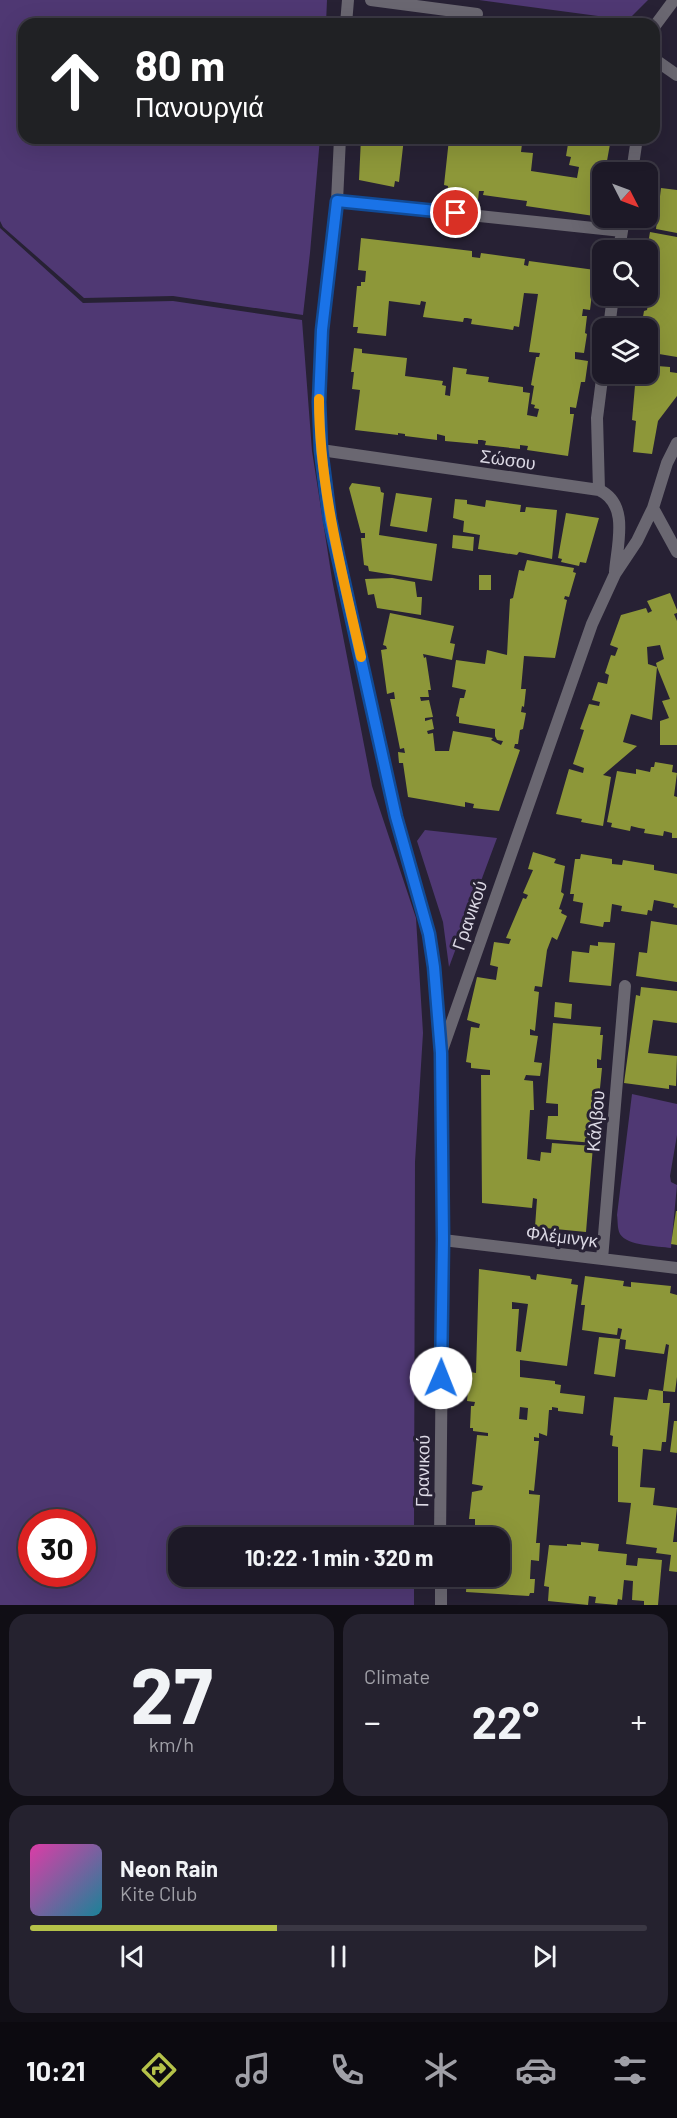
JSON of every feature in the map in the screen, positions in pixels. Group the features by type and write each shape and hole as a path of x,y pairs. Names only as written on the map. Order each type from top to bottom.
{"street":[{"path":"346,18 348,0"},
{"path":"371,0 477,14"},
{"path":"660,19 674,0"},
{"path":"660,63 677,75"},
{"path":"340,144 337,201 322,330 319,402 321,450 330,520 396,817 429,934 441,1053"},
{"path":"633,162 636,144"},
{"path":"337,201 622,231"},
{"path":"621,240 622,228"},
{"path":"601,384 597,418 599,490 607,494 616,505 620,519 615,574"},
{"name":"Γρανικού","path":"440,1527 443,1240 441,1053 592,624 615,574 637,541 653,508 667,463 677,443"},
{"name":"Σώσου","path":"321,450 599,490"},
{"path":"653,508 677,552"},
{"name":"Κάλβου","path":"602,1259 625,986"},
{"name":"Φλέμινγκ","path":"443,1240 677,1268"},
{"path":"441,1587 441,1605"}],"shaded area":[{"path":"0,0 327,0 326,18 18,18 18,144 319,144 303,315 173,296 84,298 3,227 0,221"},
{"path":"479,0 648,0 630,18 613,18"},
{"path":"0,228 83,303 173,301 302,320 312,451 332,579 372,786 416,918 423,1033 415,1162 414,1527 168,1527 168,1587 414,1587 414,1605 0,1605"},
{"path":"425,830 497,838 449,967 443,922 417,841"},
{"path":"632,1094 677,1104 677,1135 670,1176 671,1182 677,1185 671,1248 629,1241 620,1234 618,1229 617,1215"}],"building":[{"path":"361,144 403,144 399,182 395,181 394,187 359,180"},
{"path":"448,144 522,144 521,152 533,153 531,171 577,178 579,167 569,165 571,157 566,156 568,144 610,144 607,162 592,162 592,216 526,206 527,201 483,195 484,191 479,191 478,200 447,196 448,186 444,185"},
{"path":"661,188 677,190 677,233 656,229 658,228"},
{"path":"650,232 677,237 677,357 659,354 658,360 658,318 643,318 648,306 658,306 658,240 649,240"},
{"path":"361,238 472,251 472,257 480,258 481,253 525,259 524,265 528,266 529,261 592,270 590,310 583,309 582,316 587,316 584,353 575,352 575,359 588,361 585,382 581,382 576,408 570,407 570,414 574,414 568,456 527,450 528,446 520,445 520,449 485,445 486,441 482,440 478,440 478,444 445,441 445,436 437,434 437,440 398,433 398,435 355,430 360,390 352,389 354,372 351,372 354,348 362,349 362,353 407,358 405,376 443,381 442,385 446,386 445,395 450,396 453,367 467,369 466,374 489,377 488,382 523,387 523,392 530,393 527,415 537,417 539,409 534,408 535,405 531,404 534,386 531,385 536,357 539,357 540,353 529,352 538,294 524,293 519,327 514,326 513,330 471,324 472,319 467,318 464,318 463,322 423,317 426,302 421,301 420,305 389,301 386,336 357,333 358,327 353,327 357,286 365,282 366,271 358,270"},
{"path":"658,366 670,367 670,372 677,373 677,396 658,421 652,454 633,452 636,421 632,420 635,384 658,384"},
{"path":"352,483 380,487 381,492 384,493 379,535 437,544 432,581 369,571 368,566 364,565 361,538 365,538 365,533 361,533 349,488"},
{"path":"396,493 432,498 427,532 390,526"},
{"path":"455,499 467,500 467,504 485,507 486,500 521,505 520,512 525,512 526,507 557,510 552,559 519,552 517,555 478,549 480,535 463,532 464,521 453,518"},
{"path":"566,513 599,518 586,563 580,562 579,566 561,562 562,559 558,558"},
{"path":"453,535 474,537 473,551 452,548"},
{"path":"527,560 574,568 573,572 576,573 569,597 565,596 564,599 567,600 555,658 524,656 521,689 526,689 524,707 522,706 521,712 526,713 518,744 515,744 514,748 520,750 499,811 473,808 474,804 465,802 465,807 408,797 403,763 399,763 398,752 405,753 404,748 400,749 390,699 395,699 394,692 387,694 381,650 387,649 383,645 390,613 454,626 450,643 455,644 452,660 423,654 424,658 426,657 431,690 428,690 429,697 420,697 421,701 429,700 433,717 425,718 425,721 432,719 434,729 427,731 428,734 433,733 435,751 449,751 453,731 493,738 491,740 501,745 503,741 497,740 495,729 459,723 459,717 456,716 460,698 464,698 466,690 452,687 456,660 485,664 487,650 507,655 510,599 513,598 519,570 524,571"},
{"path":"479,575 491,575 491,590 479,590"},
{"path":"392,578 415,582 417,597 422,597 421,615 377,608 374,594 368,595 365,579"},
{"path":"670,593 677,610 674,614 677,621 677,745 660,745 660,721 669,718 662,701 670,699 657,667 652,720 631,714 623,742 637,746 603,775 611,777 603,826 556,814 569,769 583,773 584,768 573,764 584,730 580,729 589,704 599,706 600,702 592,700 598,682 607,684 609,675 605,673 611,655 615,656 618,648 610,645 621,615 646,608 648,613 652,611 647,601","holes":["660,645 664,659 656,663 657,667 648,664 647,647"]},
{"path":"655,762 673,765 672,772 677,773 674,796 677,797 677,838 672,838 672,833 664,831 663,836 644,833 645,829 631,826 630,831 611,827 612,823 607,822 617,771 636,774 636,769 650,772"},
{"path":"533,852 556,859 554,863 565,866 561,892 564,894 559,909 567,916 557,940 552,937 547,950 542,987 535,986 534,991 539,992 535,1031 530,1029 530,1035 538,1036 534,1062 542,1063 540,1076 526,1075 524,1080 533,1081 534,1110 530,1110 527,1159 540,1161 541,1152 551,1153 552,1143 593,1146 586,1232 535,1227 537,1199 533,1198 532,1208 482,1203 481,1075 490,1075 490,1070 471,1068 471,1063 466,1062 471,1027 479,1028 480,1024 467,1020 477,977 496,980 498,967 490,965 494,942 509,944 511,939 506,938 523,898 526,899 528,895 523,893 533,870 528,869"},
{"path":"581,854 612,859 612,864 622,865 623,860 654,865 654,870 677,874 677,908 673,907 674,904 654,900 652,911 648,910 647,915 621,911 622,906 612,904 610,922 604,922 603,927 580,923 583,903 573,901 574,894 570,894 575,859 580,859"},
{"path":"651,921 677,925 677,982 636,976 639,952 647,953"},
{"path":"598,942 615,943 611,986 569,982 572,951 589,953 590,945 598,946"},
{"path":"641,987 677,991 677,1023 653,1020 648,1053 677,1056 676,1086 669,1085 669,1089 624,1083 636,995 640,996"},
{"path":"555,1002 572,1004 571,1019 554,1017"},
{"path":"553,1023 601,1027 600,1035 603,1035 601,1060 597,1059 597,1068 602,1068 598,1108 596,1107 595,1112 600,1112 598,1138 594,1137 594,1143 546,1139 548,1116 558,1116 558,1104 546,1103"},
{"path":"677,1211 677,1245 671,1244"},
{"path":"479,1269 530,1276 531,1279 536,1280 537,1274 572,1279 571,1284 578,1285 567,1366 520,1360 520,1377 555,1381 555,1384 561,1385 560,1393 585,1396 583,1414 558,1411 558,1408 552,1407 552,1410 549,1410 547,1436 539,1433 539,1438 534,1437 534,1441 539,1441 534,1491 529,1490 529,1494 540,1495 536,1543 540,1543 539,1561 531,1560 530,1579 535,1579 534,1593 530,1593 529,1596 466,1592 466,1587 510,1587 510,1527 474,1527 475,1519 469,1519 472,1492 482,1490 483,1486 472,1484 477,1435 488,1436 488,1433 473,1431 473,1428 470,1428 471,1406 474,1406 475,1402 467,1401 470,1372 476,1373","holes":["512,1302 528,1304 521,1352 516,1351 519,1309 512,1309","520,1407 528,1408 527,1420 519,1419"]},
{"path":"585,1276 624,1281 623,1286 631,1287 631,1282 671,1286 670,1293 677,1295 675,1392 663,1391 669,1345 666,1344 664,1354 625,1349 626,1340 620,1339 622,1329 618,1328 617,1335 582,1330 585,1305 581,1305"},
{"path":"599,1337 620,1339 615,1377 594,1374"},
{"path":"649,1389 663,1391 663,1403 670,1403 666,1442 662,1442 661,1451 643,1449 640,1487 655,1488 653,1505 677,1508 673,1542 677,1542 677,1572 669,1571 671,1555 656,1553 657,1548 626,1544 631,1503 618,1502 618,1447 612,1446 613,1436 610,1435 614,1397 647,1400"},
{"path":"674,1421 677,1421 677,1453 670,1452"},
{"path":"581,1542 599,1544 598,1551 627,1554 626,1565 637,1566 638,1558 662,1560 658,1605 644,1605 644,1601 632,1600 633,1581 624,1580 622,1600 618,1599 617,1605 595,1603 596,1597 589,1596 588,1605 548,1601 549,1587 544,1586 549,1545 581,1545"}],"slow traffic":[{"path":"319,399 321,450 330,520 361,657"}],"route":[{"path":"441,1378 443,1240 441,1053 434,967 429,934 396,817 330,520 321,450 319,402 322,330 337,201 456,213"}]}
